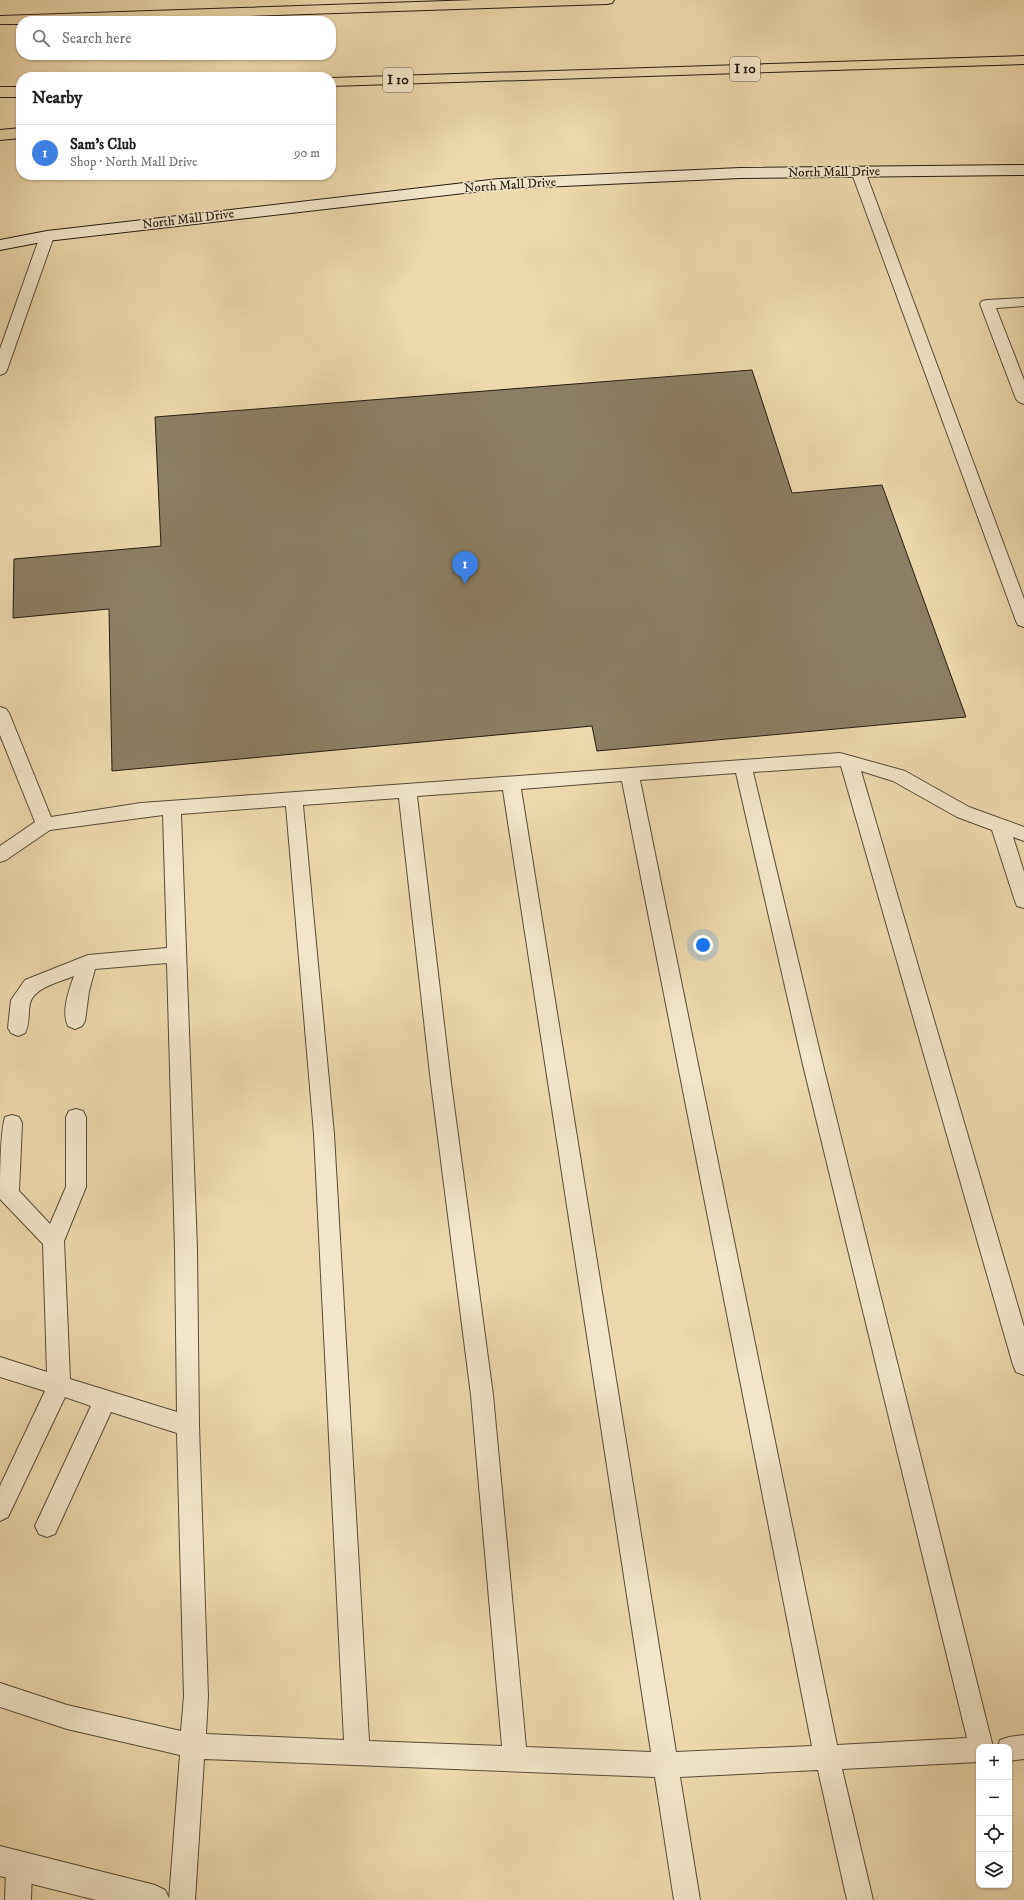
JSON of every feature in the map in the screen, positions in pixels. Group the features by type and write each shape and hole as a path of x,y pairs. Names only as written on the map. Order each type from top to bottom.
{"highway":[{"path":"121,16 607,0"},
{"path":"0,20 16,19"},
{"name":"I 10","path":"336,82 1024,60"},
{"path":"336,94 466,78"},
{"path":"0,92 16,92"},
{"path":"0,135 16,133"}],"street":[{"name":"North Mall Drive","path":"0,246 47,236 253,211 499,184 740,173 1024,170"},
{"path":"9,1863 155,1900"}],"lane":[{"path":"858,172 1024,621"},
{"path":"0,370 47,236"},
{"path":"1024,302 987,304 1024,399"},
{"path":"0,713 45,824"},
{"path":"0,855 45,824 141,810 840,759 899,776 963,812 1024,834"},
{"path":"849,762 1024,1365"},
{"path":"742,766 813,1065 980,1744"},
{"path":"630,774 827,1757 860,1900"},
{"path":"511,783 687,1900"},
{"path":"407,791 441,1083 482,1395 515,1759"},
{"path":"294,799 324,1134 357,1752"},
{"path":"172,808 186,1249 188,1426 196,1696 182,1900"},
{"path":"1000,825 1024,901"},
{"path":"18,1028 21,1000 32,985 88,962 177,955"},
{"path":"75,1021 75,1004 78,990 88,962"},
{"path":"0,1510 59,1386 53,1241 76,1188 76,1116"},
{"path":"12,1123 8,1194 53,1241"},
{"path":"1,1370 59,1386 188,1426"},
{"path":"46,1526 105,1400"},
{"path":"0,1695 67,1717 193,1746 666,1765 976,1750"},
{"path":"1012,1749 1024,1747"},
{"path":"9,1863 18,1900"}],"building":[{"path":"752,370 792,493 882,485 966,717 597,751 592,726 112,771 109,609 13,618 14,559 161,546 155,417"}],"place":[{"name":"Sam's Club","path":"465,584"}]}
